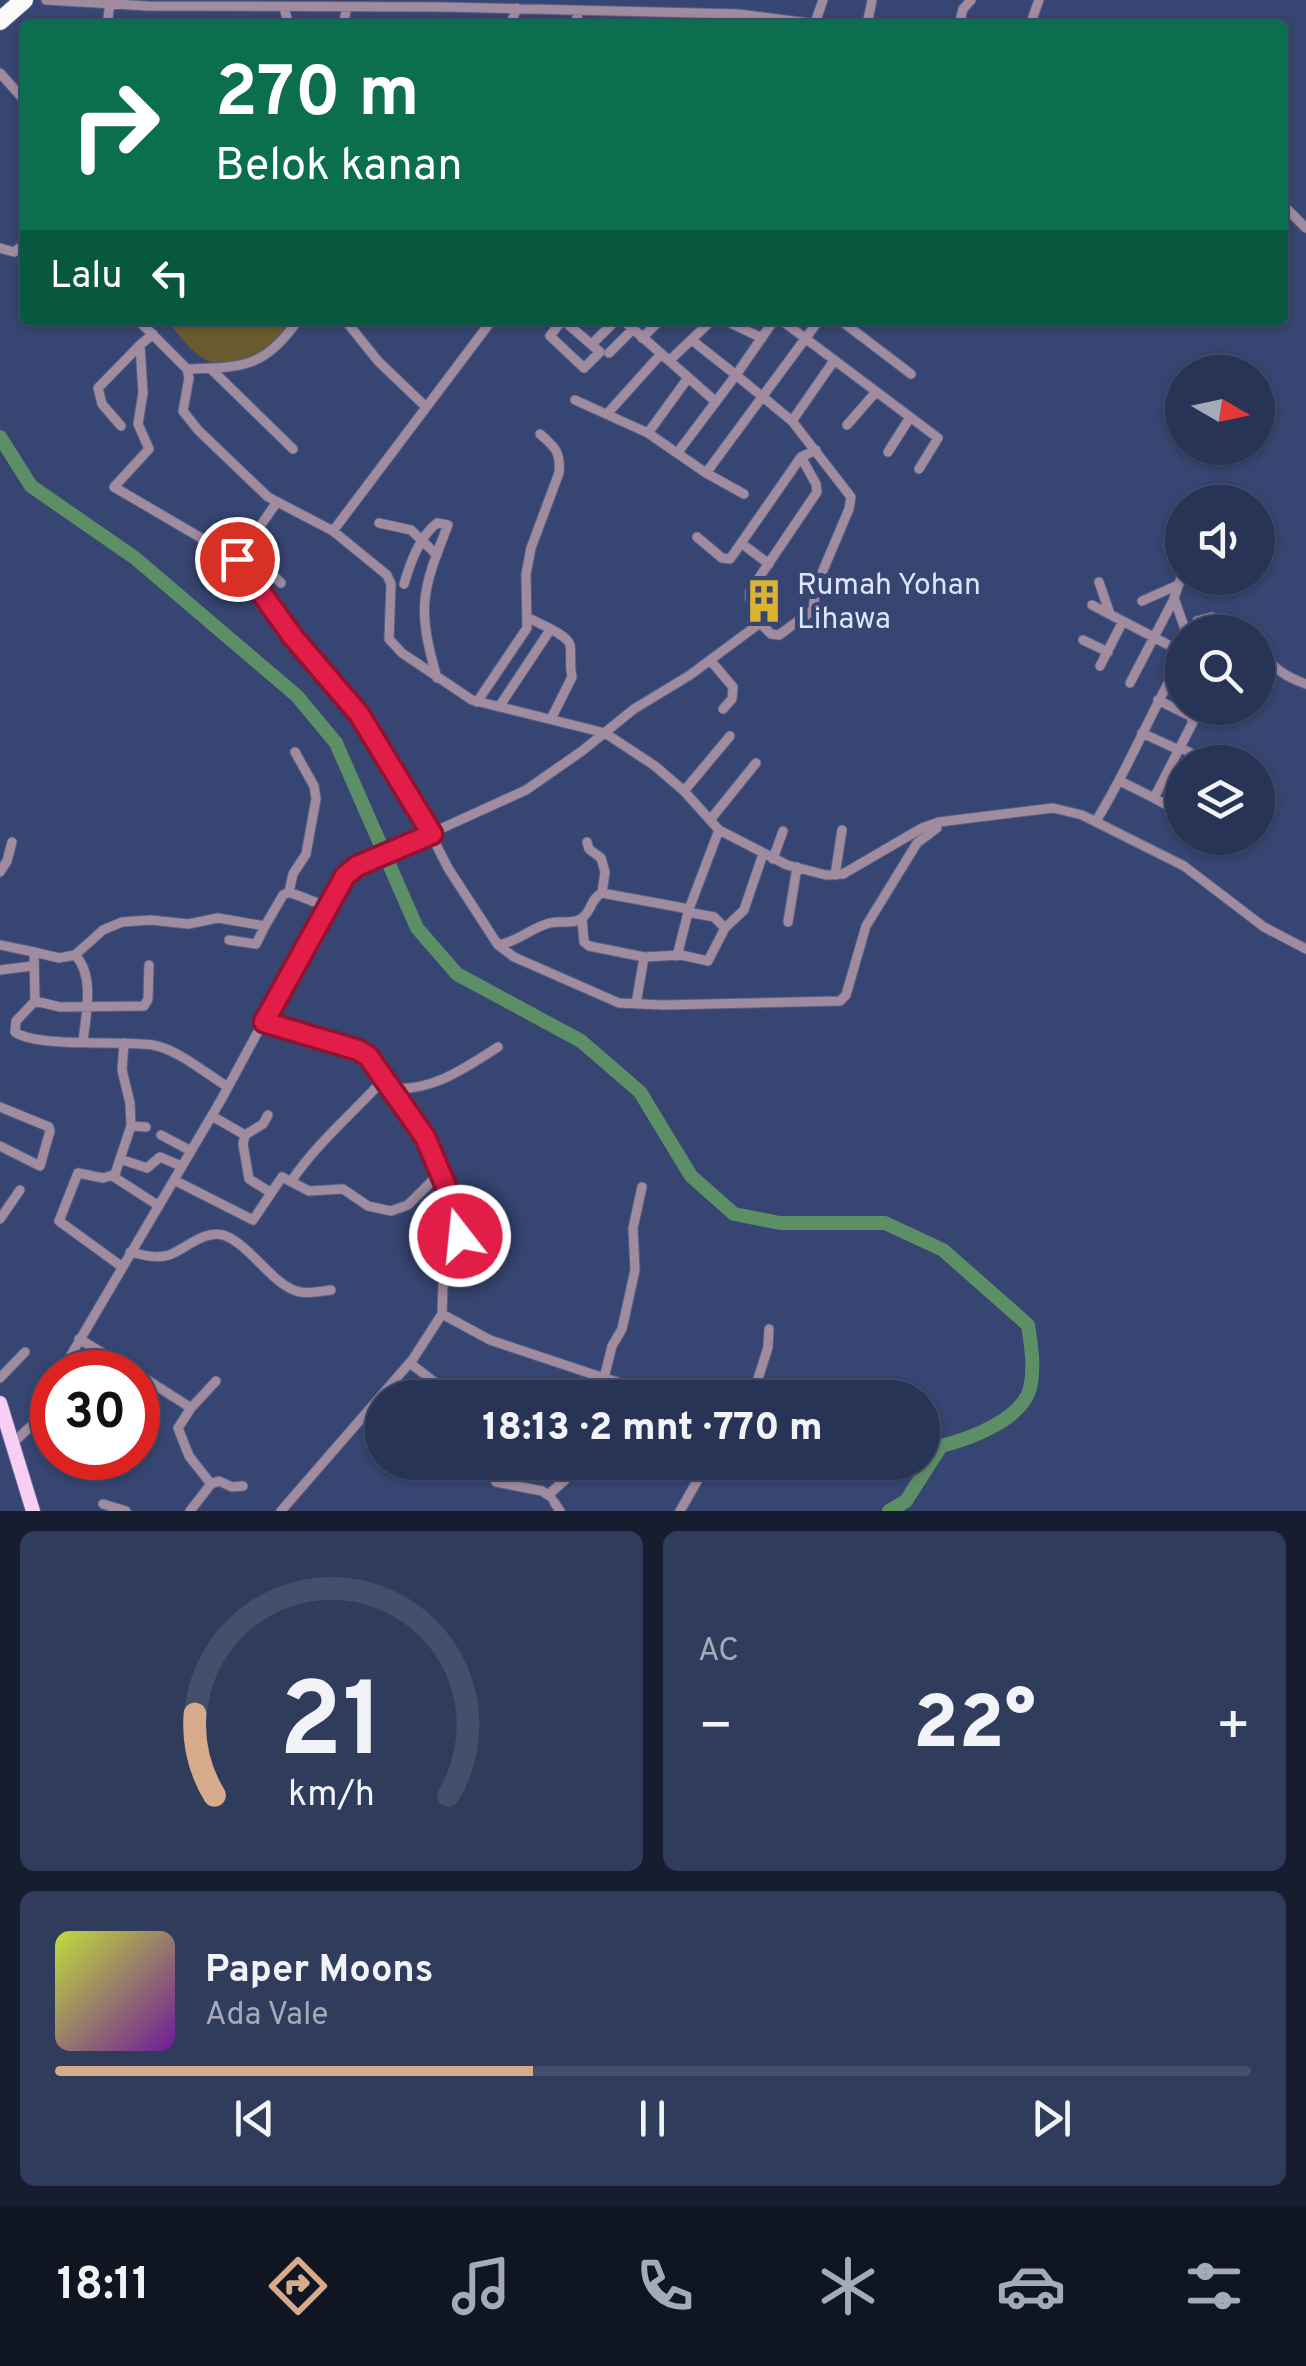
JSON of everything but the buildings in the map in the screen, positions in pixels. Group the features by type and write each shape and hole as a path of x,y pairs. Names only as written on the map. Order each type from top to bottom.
{"highway":[{"path":"0,21 24,0"}],"main road":[{"path":"0,1403 34,1511"}],"street":[{"path":"46,0 284,8 393,4 738,14 787,20"},
{"path":"648,12 653,0"},
{"path":"736,0 738,14"},
{"path":"108,20 110,3"},
{"path":"345,20 348,7"},
{"path":"284,8 288,20"},
{"path":"512,20 517,8"},
{"path":"577,20 579,10"},
{"path":"684,20 686,13"},
{"path":"0,73 20,95"},
{"path":"1288,210 1306,228"},
{"path":"143,325 187,369 189,378 182,404 185,415 258,488 333,531 372,560 391,584 389,639 402,653 478,702 606,733 684,792 719,830 796,867 834,875 856,869 922,828 940,822 1053,808 1096,820 1184,866 1264,927 1306,949"},
{"path":"187,369 254,364 269,354 294,325"},
{"path":"349,325 378,361 426,407"},
{"path":"333,531 488,325"},
{"path":"558,325 550,336 582,368 600,355 569,325"},
{"path":"592,344 614,325"},
{"path":"626,325 716,402"},
{"path":"642,338 655,325"},
{"path":"607,414 665,358 693,341 707,325"},
{"path":"744,325 762,338"},
{"path":"678,452 773,325"},
{"path":"784,325 938,438 919,469"},
{"path":"706,473 816,325"},
{"path":"847,325 912,374"},
{"path":"609,354 632,330"},
{"path":"120,426 102,404 98,388 153,334"},
{"path":"693,341 792,422 849,493 849,509 816,587 813,610 778,635 771,634 760,623 749,595 817,492 800,457"},
{"path":"140,345 143,393 138,424 149,449 114,487 237,559 293,637 359,714 432,834 448,868 498,944 514,957 606,998 636,1004 843,1000 864,930 916,843 928,832 968,818"},
{"path":"792,422 833,362"},
{"path":"210,368 293,450"},
{"path":"648,433 688,378"},
{"path":"847,425 876,393"},
{"path":"575,400 648,433 744,494"},
{"path":"888,452 909,419"},
{"path":"478,702 528,628 530,548 560,460 557,449 540,434"},
{"path":"697,537 726,559 800,457 816,450"},
{"path":"237,559 277,502"},
{"path":"378,523 411,530 437,555"},
{"path":"404,584 423,540 436,524 448,525 424,589 426,641 438,678"},
{"path":"741,543 769,564"},
{"path":"245,547 282,583"},
{"path":"1099,582 1110,614"},
{"path":"391,584 424,589"},
{"path":"1142,602 1165,588"},
{"path":"1130,683 1175,595"},
{"path":"1174,599 1180,615"},
{"path":"1092,605 1165,643"},
{"path":"529,618 569,640 572,677 552,719"},
{"path":"1100,666 1124,620"},
{"path":"73,1350 212,1116 345,876 357,866 526,790 634,708 710,661 760,623"},
{"path":"499,707 550,630"},
{"path":"1084,640 1108,652"},
{"path":"710,661 733,687 732,699 723,709"},
{"path":"1275,669 1306,684"},
{"path":"1096,820 1165,691"},
{"path":"1158,700 1192,718 1181,745"},
{"path":"1142,734 1169,745"},
{"path":"684,792 730,736"},
{"path":"289,892 293,874 306,854 316,799 314,786 295,752"},
{"path":"710,820 756,763"},
{"path":"1154,798 1165,776"},
{"path":"1120,781 1165,804"},
{"path":"677,956 688,910 719,830"},
{"path":"834,875 842,830"},
{"path":"726,928 714,916 602,893 582,919 584,942 589,946 644,956 708,960 726,928 744,910 783,831"},
{"path":"0,872 12,842"},
{"path":"587,842 603,861 606,878 602,893"},
{"path":"788,922 796,867"},
{"path":"229,940 256,944 283,894 289,892 325,906"},
{"path":"0,945 59,958 75,955 103,930 122,922 188,924 218,918 265,926"},
{"path":"498,944 515,941 548,923 582,919"},
{"path":"34,952 35,1001 16,1021 15,1032 19,1036 160,1048 228,1087"},
{"path":"75,955 86,972 84,1041"},
{"path":"636,1004 644,956"},
{"path":"35,1001 60,1007 138,1008 146,1004 149,965"},
{"path":"0,970 32,966"},
{"path":"264,1022 368,1056 416,1121 441,1172 460,1236 443,1284 442,1314 410,1363 281,1511"},
{"path":"113,1175 131,1126 122,1070 124,1043"},
{"path":"391,1088 404,1090 436,1083 498,1048"},
{"path":"292,1180 322,1141 333,1135 384,1079"},
{"path":"0,1107 49,1127 50,1132 40,1166 0,1146"},
{"path":"212,1116 245,1135"},
{"path":"268,1116 245,1135 242,1144 249,1180 270,1192"},
{"path":"131,1126 146,1128"},
{"path":"161,1135 191,1151"},
{"path":"120,1158 147,1168 160,1157 182,1166"},
{"path":"174,1180 252,1220 280,1178 292,1180 309,1191 343,1189 368,1206 397,1210 419,1196 441,1172"},
{"path":"113,1175 103,1178 78,1173 59,1221 121,1266"},
{"path":"113,1175 159,1206"},
{"path":"604,1378 612,1346 622,1329 635,1270 633,1228 642,1188"},
{"path":"0,1218 20,1190"},
{"path":"130,1252 167,1255 220,1234 248,1250 292,1290 331,1290"},
{"path":"442,1314 490,1340 611,1380"},
{"path":"757,1380 769,1329"},
{"path":"79,1339 97,1350"},
{"path":"0,1378 25,1352"},
{"path":"410,1363 431,1380"},
{"path":"211,1484 189,1456 178,1428 216,1381"},
{"path":"160,1388 191,1408"},
{"path":"14,1442 30,1427"},
{"path":"495,1480 554,1501"},
{"path":"680,1511 698,1480"},
{"path":"190,1511 211,1484 222,1481 243,1486"},
{"path":"103,1504 126,1511"}],"shaded area":[{"path":"170,325 292,325 267,349 245,363 218,364 199,356"}],"waterway":[{"path":"0,437 31,486 135,558 297,696 336,743 417,928 457,974 581,1041 640,1092 691,1176 734,1214 780,1223 885,1223 943,1250 1028,1325 1032,1356 1030,1388 1017,1410 993,1426 941,1446 906,1501 889,1511"}],"place":[{"name":"Rumah Yohan Lihawa","path":"764,601"}],"route":[{"path":"237,559 293,637 359,714 432,834 357,866 345,876 264,1022 368,1056 416,1121 434,1154 460,1236"}]}
